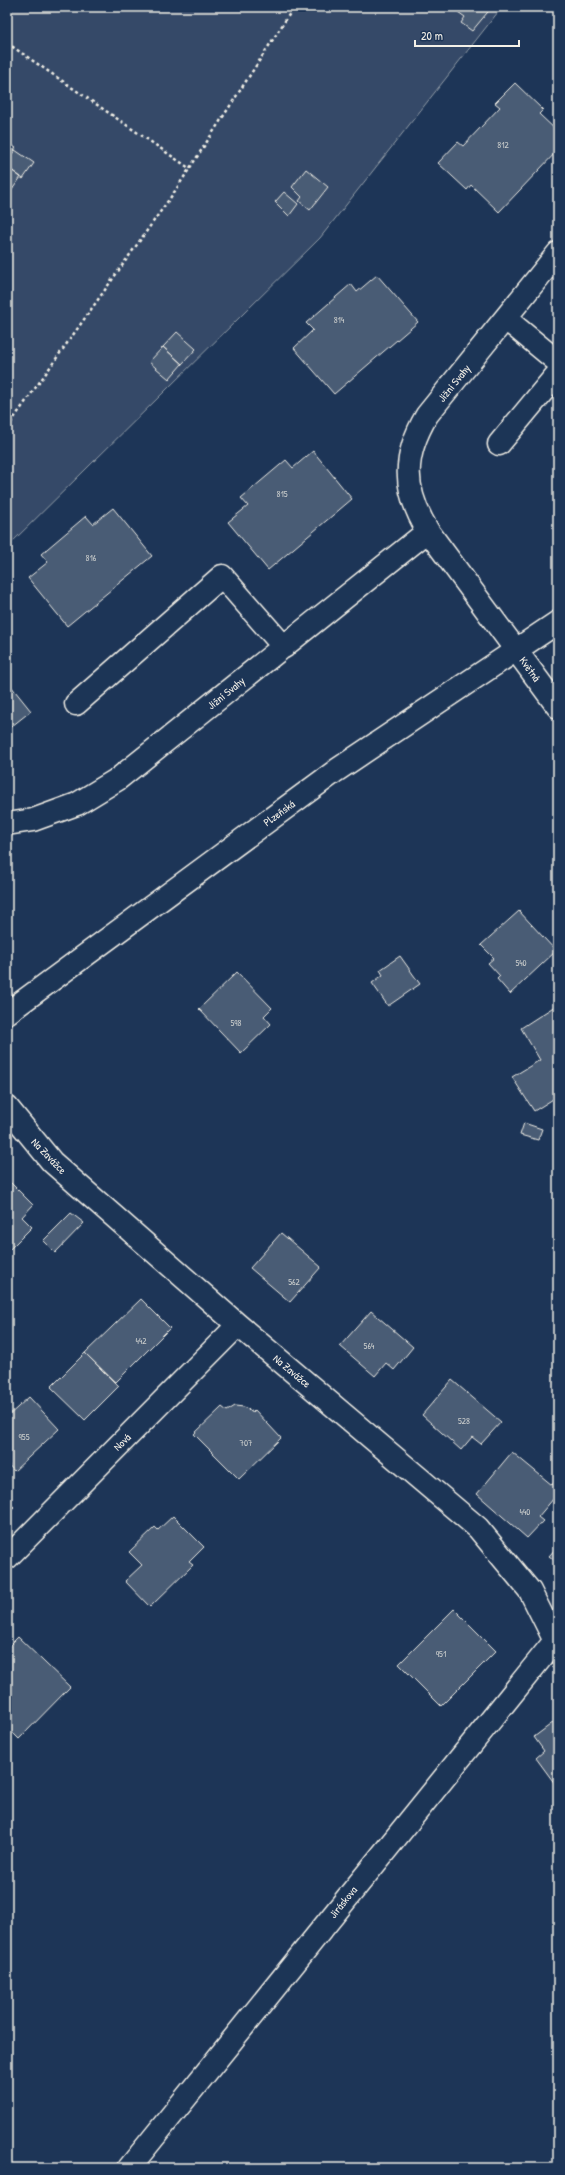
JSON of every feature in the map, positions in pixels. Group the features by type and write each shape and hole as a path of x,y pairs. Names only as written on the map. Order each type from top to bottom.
{"street":[{"name":"Jižní Svahy","path":"516,650 428,531 418,514 409,483 410,454 414,441 427,416 558,253"},
{"path":"506,319 558,362"},
{"path":"499,444 558,373"},
{"name":"Jižní Svahy","path":"7,824 33,820 77,804 118,779 428,531"},
{"path":"76,704 222,576 284,646"},
{"name":"Plzeňská","path":"7,1013 338,770 558,622"},
{"name":"Květná","path":"516,650 558,706"},
{"name":"Na Zavážce","path":"7,1107 52,1162 238,1325 478,1528 530,1591 557,1642"},
{"name":"Nová","path":"7,1558 238,1325"},
{"name":"Jiráskova","path":"129,2168 557,1642"}],"path":[{"path":"7,428 189,168 294,7"},
{"path":"7,43 189,168"}],"shaded area":[{"path":"7,7 502,7 320,238 7,547"}],"building":[{"path":"462,7 492,7 472,31 461,23 465,17 458,12"},
{"path":"515,83 543,110 539,114 558,132 558,150 499,212 471,185 467,190 438,163 458,142 463,146 500,107 495,103"},
{"path":"7,142 16,148 7,160"},
{"path":"15,150 34,163 23,179 7,167 7,160"},
{"path":"7,167 21,177 9,194 7,192"},
{"path":"306,169 328,187 310,210 299,201 302,197 292,187"},
{"path":"284,192 298,204 289,216 275,202"},
{"path":"377,275 418,322 334,394 294,348 313,330 306,323 351,284 357,292"},
{"path":"177,332 196,349 182,364 163,347"},
{"path":"163,347 182,364 169,379 149,362"},
{"path":"313,451 352,499 268,570 228,522 248,506 241,498 286,460 293,468"},
{"path":"113,508 152,556 67,626 28,578 48,562 41,554 86,516 93,524"},
{"path":"7,681 31,711 7,730"},
{"path":"519,911 556,951 510,994 497,979 500,976 488,963 494,958 481,945"},
{"path":"400,956 420,984 388,1006 372,983 383,975 380,970"},
{"path":"237,972 272,1008 264,1016 271,1024 241,1053 199,1009"},
{"path":"555,1006 558,1011 558,1096 534,1111 512,1077 540,1060 521,1028"},
{"path":"524,1123 542,1129 538,1140 520,1135"},
{"path":"7,1179 33,1205 22,1217 32,1227 7,1252"},
{"path":"71,1213 84,1223 55,1253 43,1241"},
{"path":"281,1233 321,1267 290,1302 250,1268"},
{"path":"141,1299 170,1328 115,1383 85,1353"},
{"path":"371,1311 413,1347 394,1370 386,1363 375,1376 340,1346"},
{"path":"85,1353 119,1386 85,1420 51,1387"},
{"path":"452,1380 501,1422 481,1444 472,1437 461,1450 422,1415"},
{"path":"29,1397 59,1429 14,1471 7,1463 7,1417"},
{"path":"235,1406 244,1407 253,1412 255,1410 281,1438 239,1479 194,1434 222,1407 227,1411"},
{"path":"512,1452 552,1485 556,1480 558,1482 558,1501 554,1498 538,1517 543,1521 527,1538 477,1494"},
{"path":"7,1500 14,1507 7,1514"},
{"path":"173,1516 204,1547 189,1562 193,1565 150,1607 125,1581 142,1565 129,1552 155,1527 158,1530"},
{"path":"558,1546 558,1563 549,1556"},
{"path":"454,1609 496,1651 441,1706 399,1664"},
{"path":"18,1637 70,1687 19,1739 7,1727 7,1648"},
{"path":"558,1719 558,1788 536,1758 544,1751 534,1737"}]}
